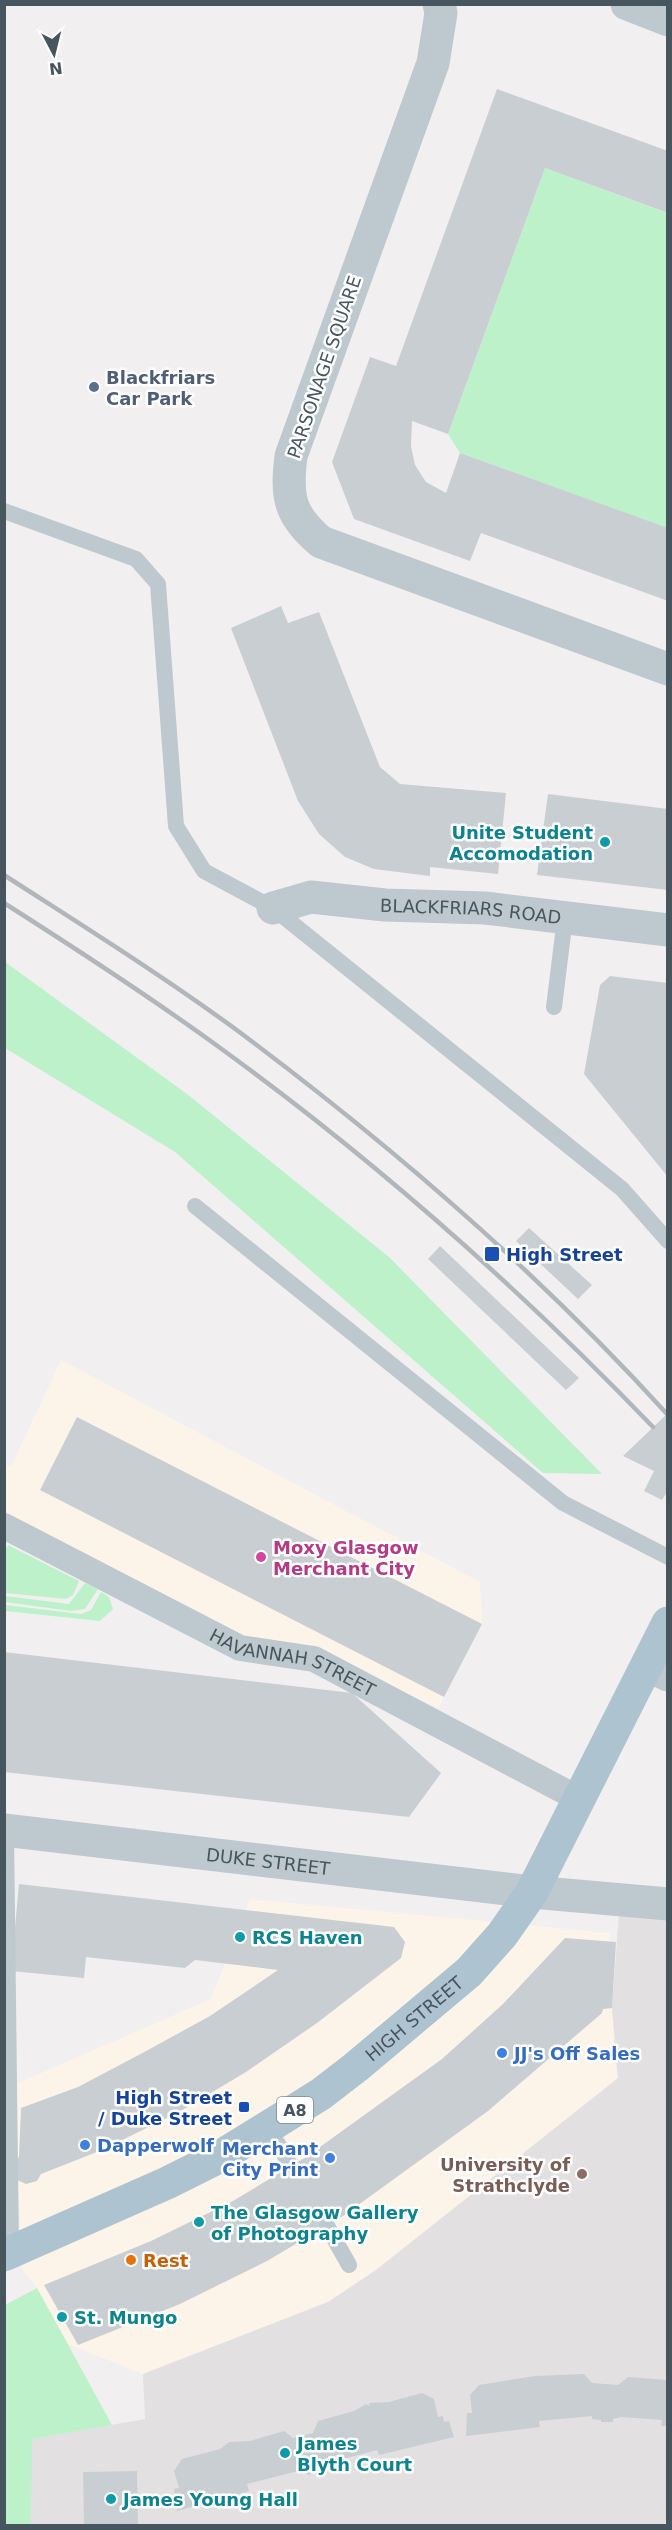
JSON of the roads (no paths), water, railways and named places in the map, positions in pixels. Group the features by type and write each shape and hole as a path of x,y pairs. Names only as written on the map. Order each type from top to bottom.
{"main road":[{"name":"HIGH STREET","path":"8,2254 167,2183 221,2156 321,2094 448,1992 496,1942 532,1892 581,1800 657,1670 668,1623"}],"street":[{"name":"PARSONAGE SQUARE","path":"440,4 433,63 291,456 287,484 290,502 301,525 321,542 668,669"},
{"path":"627,4 668,20"},
{"name":"BLACKFRIARS ROAD","path":"273,908 311,897 385,905 485,908 668,930"},
{"name":"HAVANNAH STREET","path":"4,1526 240,1648 314,1659 581,1800"},
{"name":"DUKE STREET","path":"5,1831 532,1892 668,1904"}],"lane":[{"path":"4,511 136,559 158,584 176,826 204,871 273,908 622,1189 668,1241"},
{"path":"554,1007 565,918"},
{"path":"195,1206 563,1503 668,1557"},
{"path":"5,1831 8,2254"},
{"path":"268,2127 291,2166"},
{"path":"327,2226 349,2265"}],"railway":[{"path":"4,875 210,1011 352,1119 462,1212 515,1261 618,1361 667,1414"},
{"path":"4,903 196,1031 337,1137 500,1277 653,1427"}],"place":[{"name":"Blackfriars Car Park","path":"94,387"},
{"name":"Unite Student Accomodation","path":"605,842"},
{"name":"High Street","path":"492,1254"},
{"name":"Moxy Glasgow Merchant City","path":"261,1557"},
{"name":"RCS Haven","path":"240,1937"},
{"name":"JJ's Off Sales","path":"502,2053"},
{"name":"High Street / Duke Street","path":"244,2107"},
{"name":"Dapperwolf","path":"85,2145"},
{"name":"Merchant City Print","path":"330,2158"},
{"name":"University of Strathclyde","path":"582,2174"},
{"name":"The Glasgow Gallery of Photography","path":"199,2222"},
{"name":"Rest","path":"131,2260"},
{"name":"St. Mungo","path":"62,2317"},
{"name":"James Blyth Court","path":"285,2453"},
{"name":"James Young Hall","path":"111,2499"}]}
